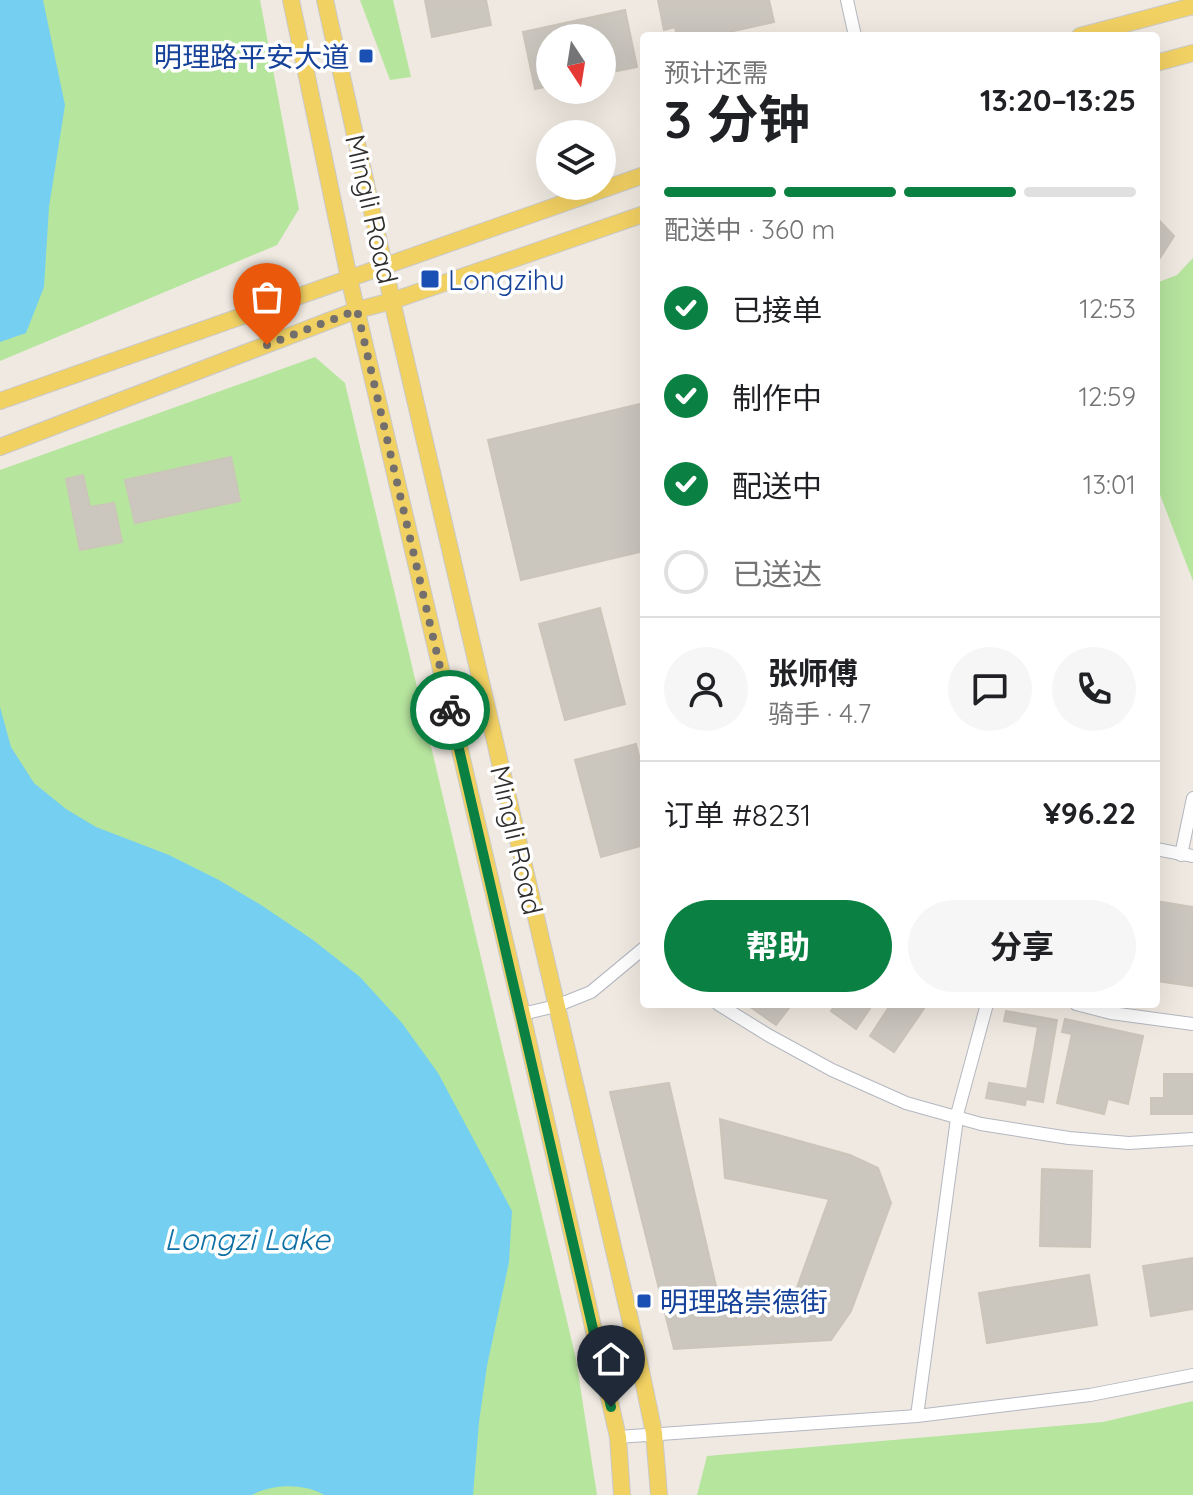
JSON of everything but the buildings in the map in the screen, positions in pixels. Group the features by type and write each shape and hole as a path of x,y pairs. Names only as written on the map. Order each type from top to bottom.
{"main road":[{"name":"Mingli Road","path":"291,0 349,278 618,1437 622,1495"},
{"name":"Mingli Road","path":"325,0 392,301 633,1332 654,1433 659,1495"},
{"path":"1095,32 1193,6"},
{"path":"1160,62 1193,53"},
{"path":"0,401 640,176"},
{"path":"0,447 357,310 392,301 640,215"}],"street":[{"path":"847,0 854,32"},
{"path":"1160,850 1187,855 1193,798"},
{"path":"522,1014 556,1006 591,992 640,951"},
{"path":"724,1008 832,1070 906,1103 957,1118 1084,1139 1129,1143 1193,1139"},
{"path":"917,1416 957,1118 986,1008"},
{"path":"1092,1008 1193,1024"},
{"path":"618,1437 917,1416 1090,1395 1193,1375"}],"green space":[{"path":"0,0 260,0 299,209 277,245 0,361"},
{"path":"360,0 393,0 411,77 390,80"},
{"path":"1193,258 1193,581 1160,494 1160,281 1177,275"},
{"path":"315,357 345,383 576,1359 597,1495 0,1495 0,470"},
{"path":"1193,1401 1193,1495 697,1495 707,1456 1103,1422"}],"water":[{"path":"0,0 43,0 65,105 49,207 44,287 26,333 0,342"},
{"name":"Longzi Lake","path":"0,707 11,747 34,783 66,809 96,827 169,855 217,879 313,940 360,977 402,1023 438,1073 512,1211 509,1262 487,1366 479,1422 473,1495 324,1495 307,1488 288,1486 252,1495 0,1495"}],"way so far":[{"path":"267,345 357,310 450,710"}],"place":[{"name":"明理路平安大道","path":"366,56"},
{"name":"Longzihu","path":"430,279"},
{"name":"明理路崇德街","path":"644,1301"}],"route":[{"path":"450,710 611,1407"}]}
